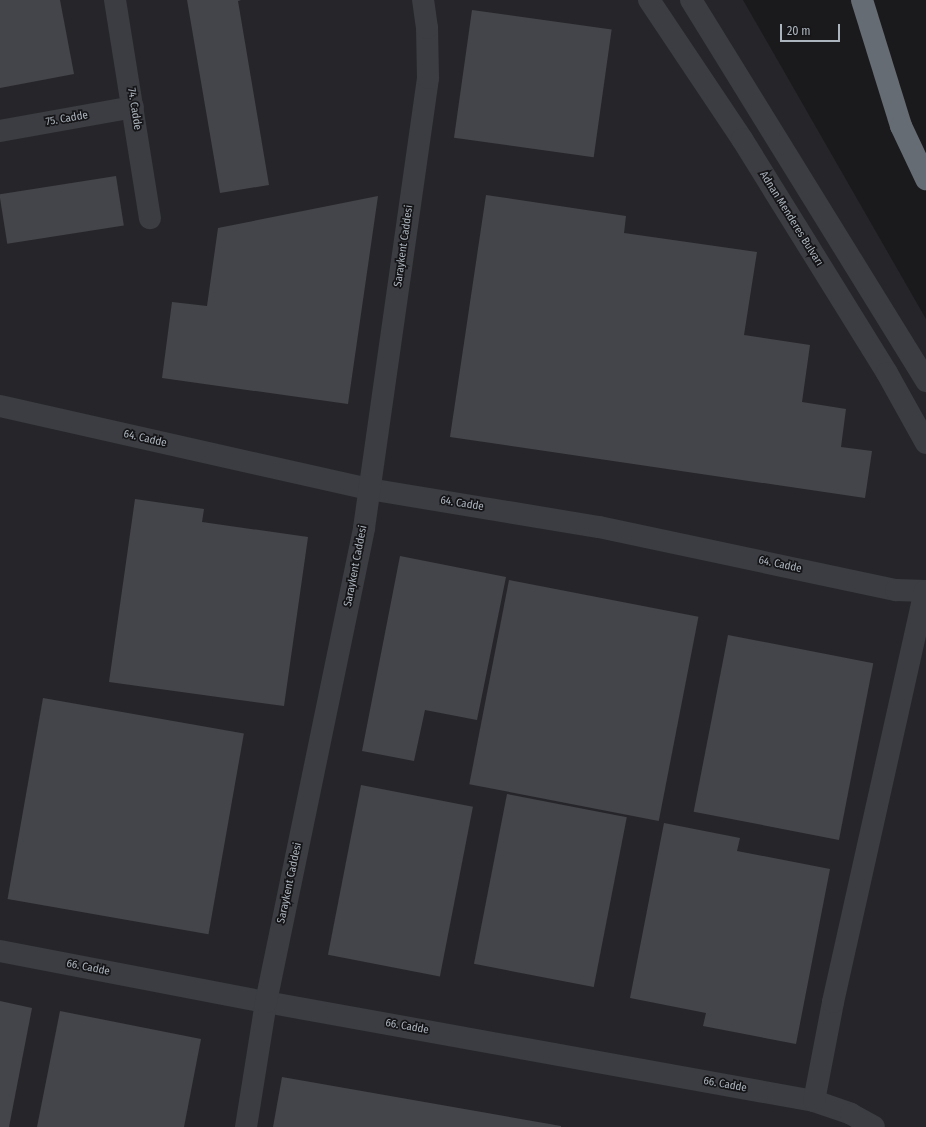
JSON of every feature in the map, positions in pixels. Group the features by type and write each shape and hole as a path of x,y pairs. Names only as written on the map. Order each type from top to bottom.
{"highway":[{"path":"862,0 902,126 926,179"}],"street":[{"name":"74. Cadde","path":"115,0 150,218"},
{"name":"Saraykent Caddesi","path":"246,1127 266,1002 364,528 428,78 427,28 423,0"},
{"name":"Adnan Menderes Bulvarı","path":"648,0 742,139 887,373 926,443"},
{"path":"691,0 926,381"},
{"name":"75. Cadde","path":"0,131 133,107"},
{"name":"64. Cadde","path":"0,406 369,490 599,527 896,590 926,591"},
{"path":"814,1101 835,994 926,591"},
{"name":"66. Cadde","path":"0,951 266,1002 814,1101 851,1114 874,1127"}],"shaded area":[{"path":"0,0 743,0 926,319 926,1127 0,1127"}],"building":[{"path":"0,0 60,0 74,74 0,88"},
{"path":"187,0 241,0 238,1 269,185 220,193"},
{"path":"472,10 612,30 594,157 454,138"},
{"path":"116,176 124,225 7,244 0,194"},
{"path":"486,195 626,216 624,233 757,252 744,335 810,345 802,402 846,409 841,447 872,451 865,498 450,437"},
{"path":"378,196 348,404 162,378 172,302 207,306 218,228"},
{"path":"135,499 204,509 202,522 308,537 284,706 109,682"},
{"path":"400,556 506,577 477,720 425,710 414,761 362,751"},
{"path":"509,580 698,617 659,821 469,784"},
{"path":"728,635 873,663 839,840 694,812"},
{"path":"43,698 244,733 208,934 8,899"},
{"path":"361,785 473,807 440,977 328,955"},
{"path":"507,794 627,817 594,987 474,964"},
{"path":"664,823 740,838 737,851 830,869 796,1044 703,1026 706,1013 630,998"},
{"path":"0,1001 32,1008 9,1127 0,1127"},
{"path":"60,1011 201,1039 184,1127 37,1127"},
{"path":"282,1077 561,1126 561,1127 273,1127"}]}
